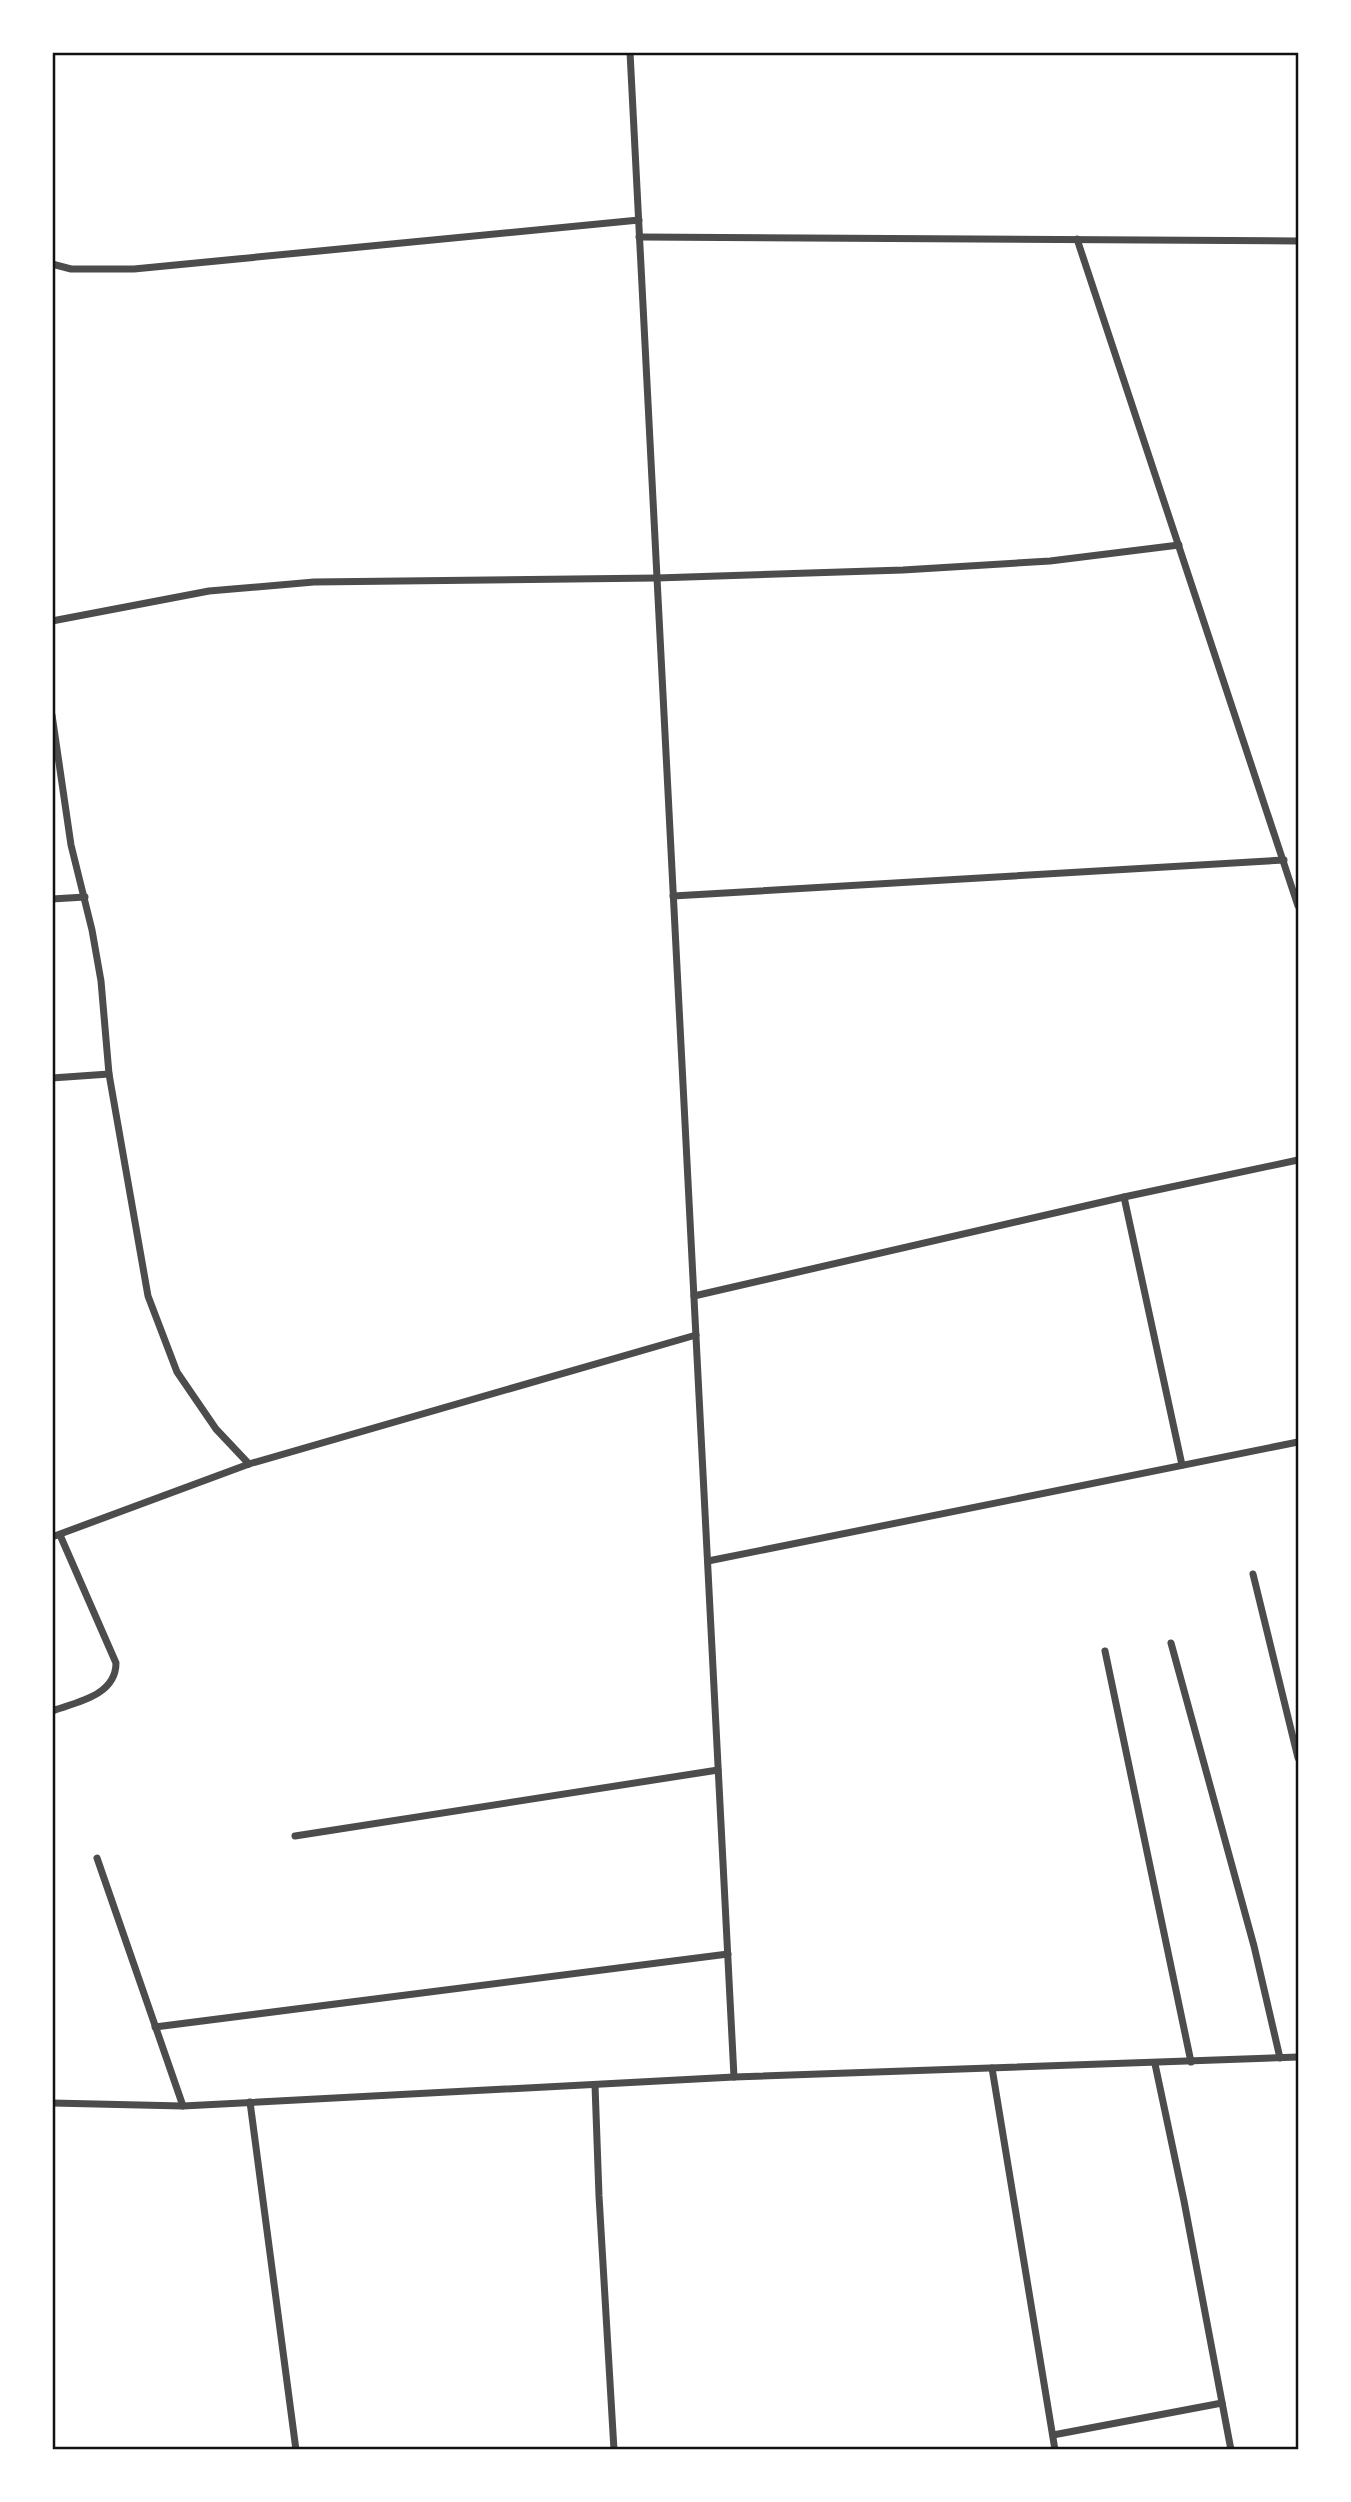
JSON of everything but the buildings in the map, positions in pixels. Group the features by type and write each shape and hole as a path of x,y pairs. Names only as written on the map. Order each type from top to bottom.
{"street":[{"path":"630,52 734,2077"},
{"path":"52,264 71,269 134,269 639,220"},
{"path":"639,237 1298,241"},
{"path":"1077,239 1298,906"},
{"path":"52,621 209,591 314,582 657,578 903,570 1050,561 1180,545"},
{"path":"52,715 71,845 85,897 101,981 109,1074 148,1296 177,1372 198,1404 249,1464"},
{"path":"673,897 1284,860"},
{"path":"52,899 85,897"},
{"path":"52,1078 109,1074"},
{"path":"694,1296 1124,1197 1298,1160"},
{"path":"1124,1197 1182,1465"},
{"path":"52,1711 104,1690 116,1673 116,1662 56,1536 249,1464 696,1335"},
{"path":"708,1561 1298,1442"},
{"path":"1253,1574 1298,1758"},
{"path":"1171,1643 1254,1946 1280,2058"},
{"path":"1105,1650 1191,2062"},
{"path":"295,1836 718,1770"},
{"path":"97,1858 183,2106"},
{"path":"155,2026 727,1954"},
{"path":"52,2103 183,2106 734,2077 1298,2057"},
{"path":"1156,2064 1231,2449"},
{"path":"992,2068 1055,2449"},
{"path":"596,2085 598,2196 614,2449"},
{"path":"250,2102 296,2449"},
{"path":"1053,2435 1222,2403"}]}
